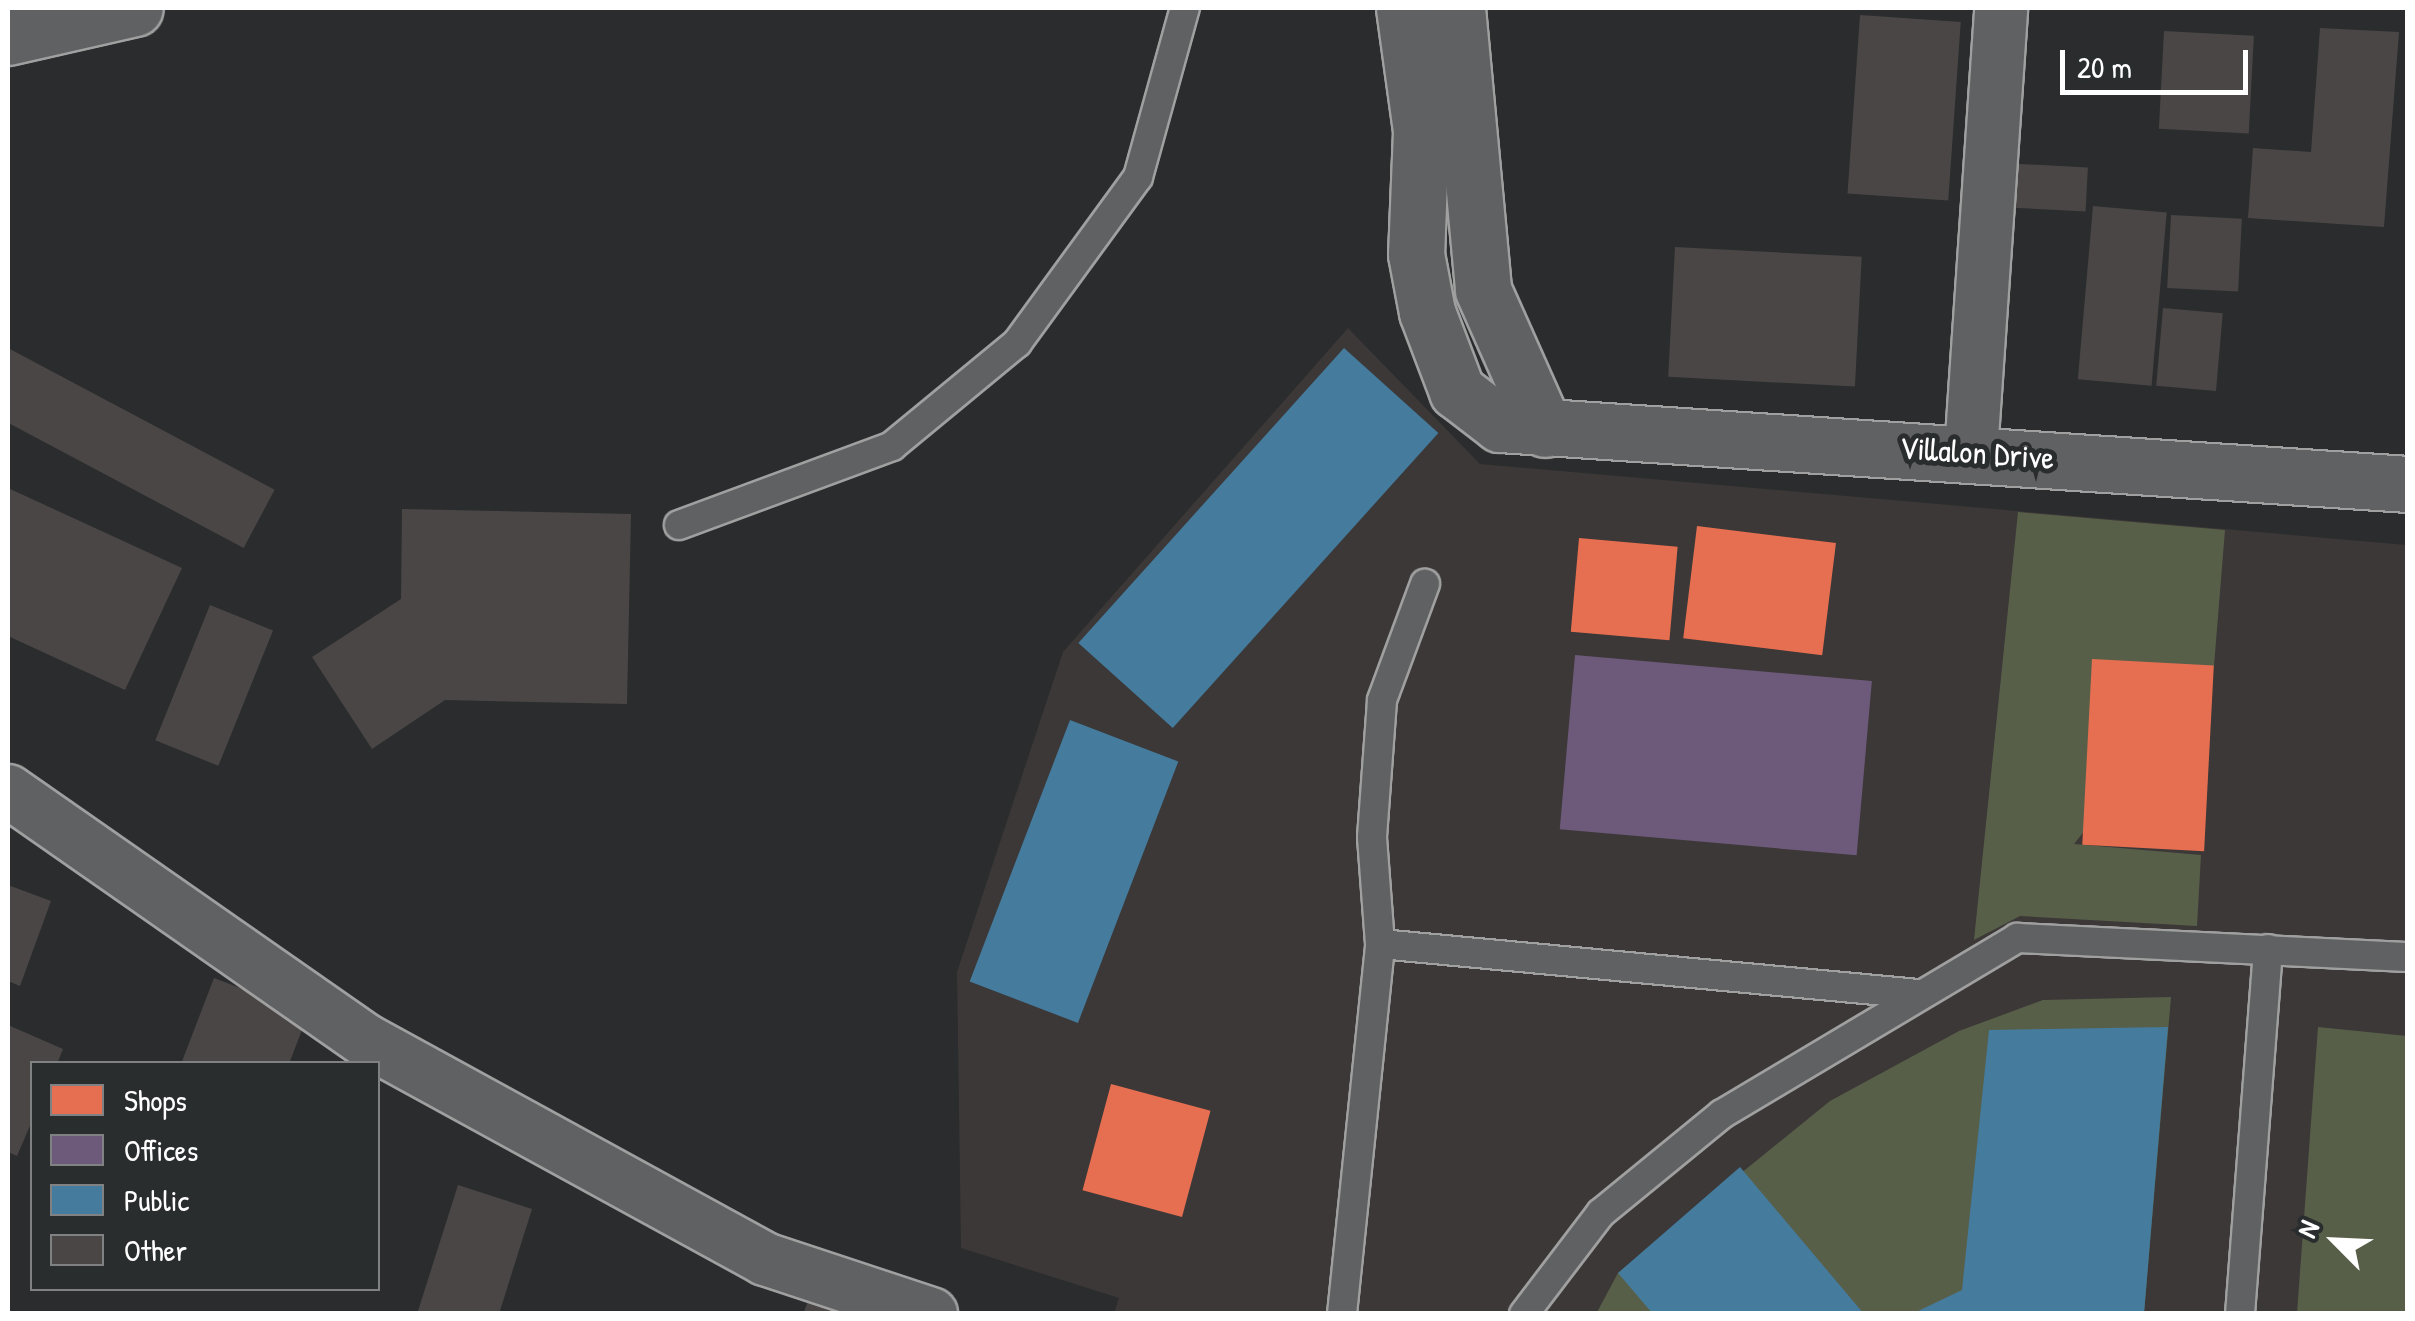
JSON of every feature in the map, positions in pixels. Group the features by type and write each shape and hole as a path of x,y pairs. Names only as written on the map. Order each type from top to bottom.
{"street":[{"path":"8,36 136,8"},
{"name":"Villalon Drive","path":"1404,8 1422,132 1416,254 1438,358 1478,412 1545,429 1972,452 2408,484"},
{"path":"1458,8 1483,290 1545,429"},
{"path":"1972,452 2001,8"},
{"path":"8,791 367,1042 765,1259 931,1314"}],"lane":[{"path":"679,525 892,446 1016,343 1138,177 1185,8"},
{"path":"1342,1314 1380,944 1372,837 1382,700 1425,584"},
{"path":"1524,1314 1601,1213 1707,1126 1918,994 2017,938 2408,957"},
{"path":"1380,944 1918,994"},
{"path":"2240,1314 2268,948"}],"shaded area":[{"path":"1348,328 1480,464 2407,545 2407,1313 1114,1313 1119,1298 961,1248 957,972 1063,652"}],"green space":[{"path":"2018,512 2225,530 2214,666 2074,844 2201,855 2197,926 2020,916 1974,940"},
{"path":"2171,997 2144,1313 1596,1314 1618,1273 1830,1101 1959,1031 2043,1000"},
{"path":"2318,1027 2407,1036 2407,1313 2297,1313"}],"building: Shops":[{"path":"1697,526 1836,543 1822,655 1683,638"},
{"path":"1579,538 1678,547 1669,640 1571,632"},
{"path":"2092,659 2214,665 2204,851 2082,845"},
{"path":"1111,1084 1210,1111 1182,1217 1083,1190"}],"building: Offices":[{"path":"1575,655 1872,681 1857,855 1560,829"}],"building: Public":[{"path":"1344,348 1438,433 1173,728 1078,643"},
{"path":"1070,720 1178,762 1078,1023 970,981"},
{"path":"2168,1027 2144,1314 1912,1314 1962,1290 1989,1030"},
{"path":"1740,1167 1864,1314 1653,1314 1618,1273"}],"building: Other":[{"path":"1860,15 1961,22 1948,201 1848,194"},
{"path":"2320,28 2399,32 2384,227 2248,218 2253,148 2311,152"},
{"path":"2164,31 2254,36 2249,134 2159,129"},
{"path":"2001,163 2088,168 2086,211 1999,207"},
{"path":"2093,206 2167,212 2152,386 2078,379"},
{"path":"2171,215 2242,219 2238,292 2167,288"},
{"path":"1675,247 1862,257 1855,387 1668,377"},
{"path":"2163,308 2223,313 2216,391 2156,386"},
{"path":"8,348 275,490 244,548 8,423"},
{"path":"8,488 182,568 125,690 8,636"},
{"path":"402,509 631,514 627,704 445,700 372,749 312,657 401,599"},
{"path":"210,605 273,630 218,766 155,740"},
{"path":"8,885 51,901 20,986 8,981"},
{"path":"214,978 308,1014 290,1061 182,1061"},
{"path":"8,1025 63,1049 58,1061 30,1061 30,1126 17,1156 8,1152"},
{"path":"458,1185 532,1209 499,1314 417,1314"},
{"path":"810,1296 854,1314 803,1314"}]}
